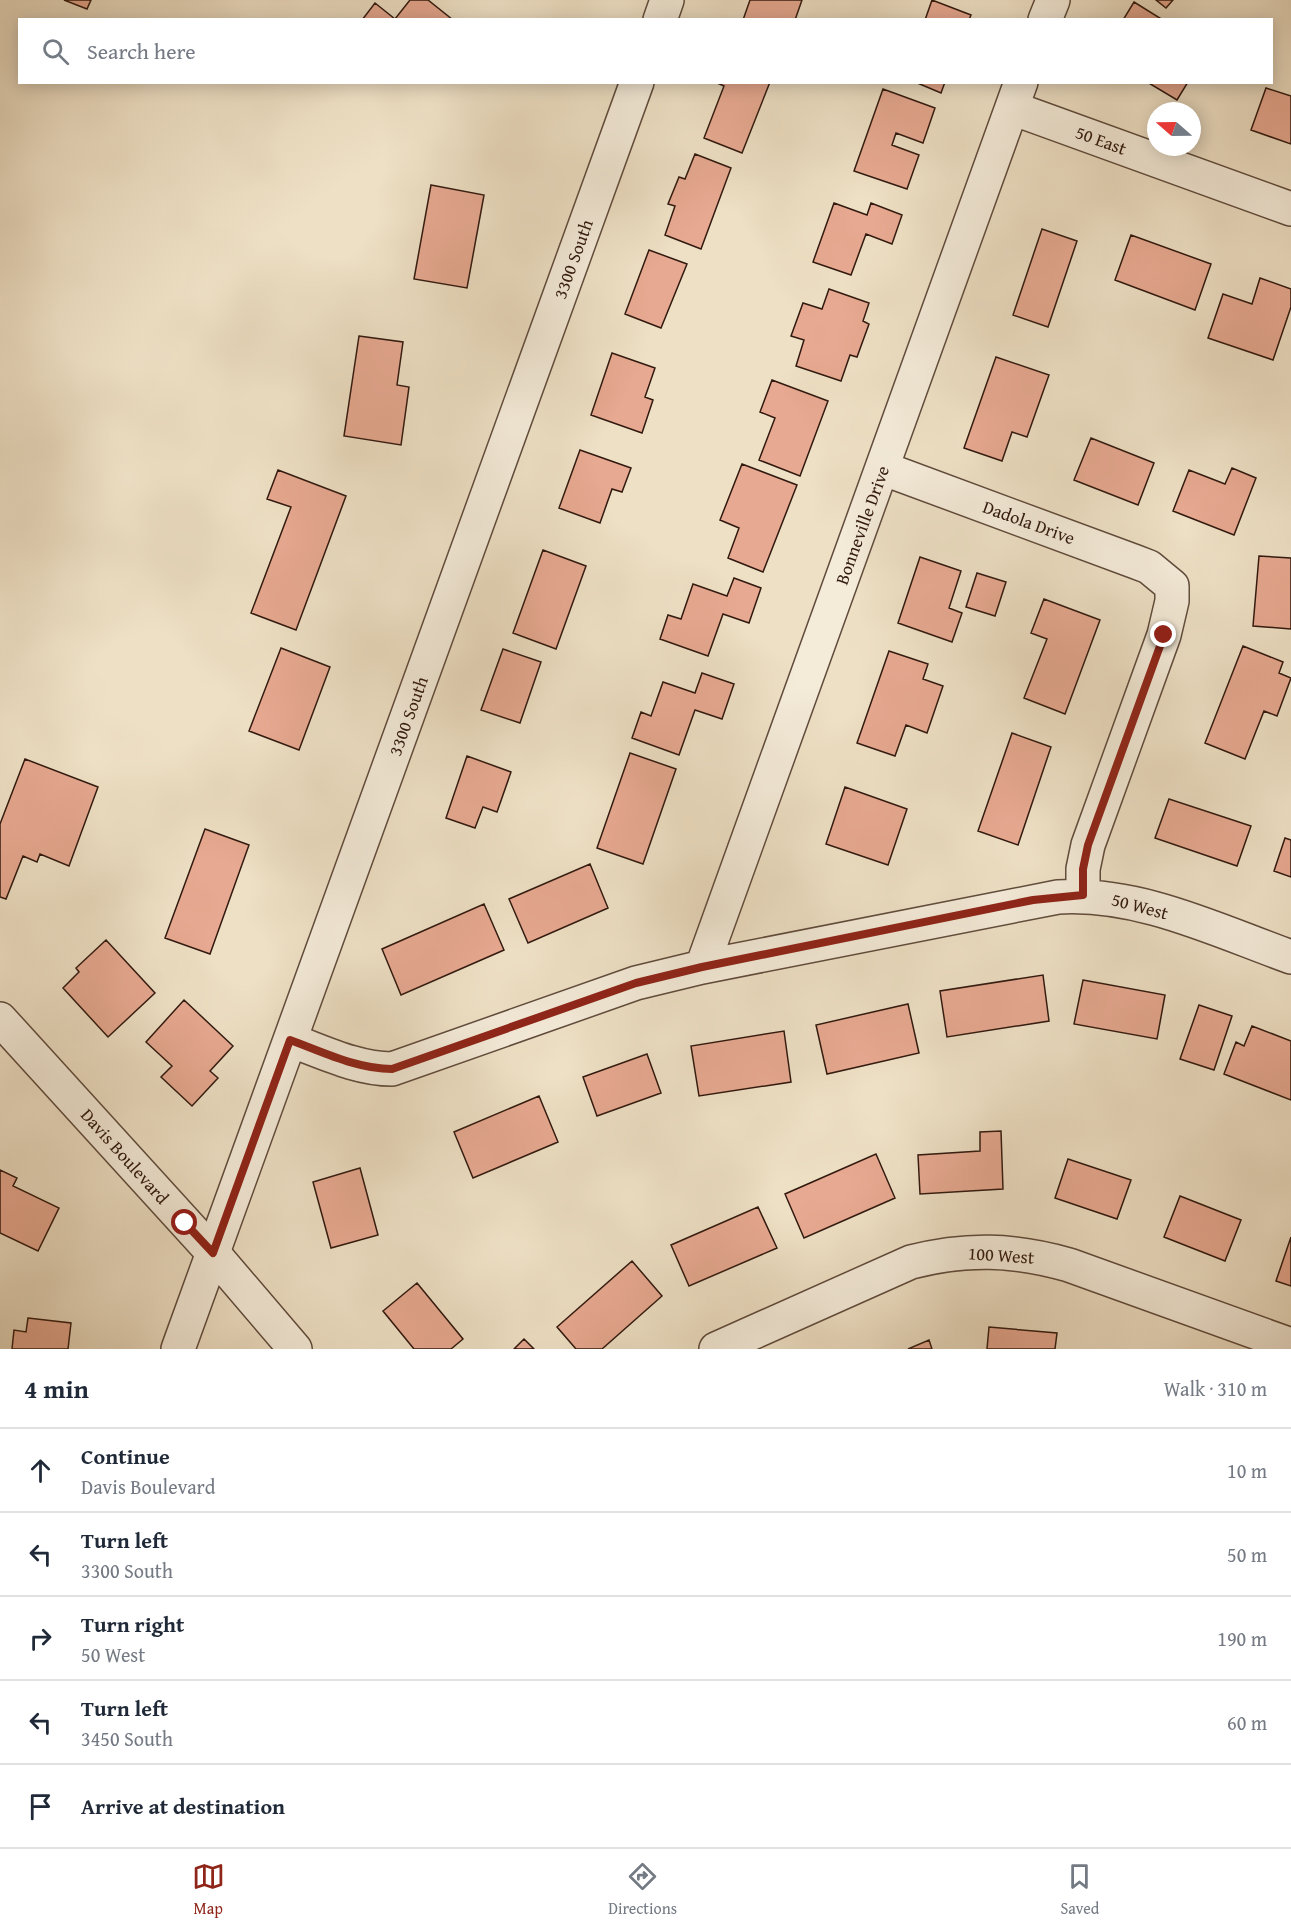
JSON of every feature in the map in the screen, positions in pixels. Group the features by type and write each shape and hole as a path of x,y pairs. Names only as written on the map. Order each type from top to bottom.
{"street":[{"path":"661,18 667,0"},
{"path":"1046,18 1053,0"},
{"name":"3300 South","path":"178,1349 636,84"},
{"name":"50 East","path":"1017,95 1291,209"},
{"name":"Bonneville Drive","path":"702,967 1017,95"},
{"name":"Dadola Drive","path":"882,468 1149,567 1172,586 1172,601 1164,635 1086,851 1083,895"},
{"name":"50 West","path":"290,1040 349,1062 377,1069 392,1069 584,1000 702,967 1033,900 1083,895 1138,902 1291,957"},
{"name":"Davis Boulevard","path":"0,1019 213,1253 295,1349"},
{"name":"100 West","path":"716,1349 911,1262 942,1254 974,1251 1038,1256 1069,1265 1291,1344"}],"building":[{"path":"64,0 91,0 87,9"},
{"path":"410,0 428,0 450,18 396,18"},
{"path":"750,0 802,0 796,18 744,18"},
{"path":"932,0 971,15 970,18 926,18"},
{"path":"1156,0 1173,0 1166,8"},
{"path":"1134,2 1160,18 1124,18"},
{"path":"375,3 394,18 364,18"},
{"path":"720,84 769,84 742,153 704,138 724,86"},
{"path":"920,84 944,84 941,93"},
{"path":"1150,84 1187,84 1177,100"},
{"path":"1266,88 1291,96 1291,144 1251,130"},
{"path":"883,89 935,108 923,143 896,133 892,145 919,155 907,189 854,171"},
{"path":"695,154 731,168 701,249 665,235 675,206 668,204 679,177 685,179"},
{"path":"431,185 484,195 467,288 414,279"},
{"path":"834,203 867,215 871,203 902,215 892,244 866,234 851,275 813,262"},
{"path":"1042,229 1077,241 1048,327 1013,315"},
{"path":"1131,235 1211,264 1195,310 1115,280"},
{"path":"649,250 687,264 661,328 625,314"},
{"path":"1260,278 1291,289 1291,307 1273,360 1208,338 1223,294 1252,304"},
{"path":"829,289 869,303 863,321 869,324 857,357 850,355 841,381 796,366 804,340 791,336 803,303 822,309"},
{"path":"359,336 403,342 397,385 409,387 401,445 344,436"},
{"path":"612,353 655,368 645,397 653,400 642,433 591,415"},
{"path":"996,357 1049,375 1027,437 1012,432 1002,461 964,448"},
{"path":"772,380 828,401 800,476 759,460 775,418 760,412"},
{"path":"1091,438 1154,463 1138,505 1074,480"},
{"path":"580,450 631,468 622,492 612,489 600,523 559,508"},
{"path":"742,464 797,485 763,572 728,558 739,528 720,520"},
{"path":"1232,468 1256,478 1234,535 1173,511 1189,470 1225,484"},
{"path":"278,470 346,496 296,630 251,613 291,507 267,499"},
{"path":"543,550 586,566 556,649 513,633"},
{"path":"1259,556 1291,558 1291,629 1253,626"},
{"path":"920,557 961,571 949,608 962,613 952,642 898,623"},
{"path":"977,573 1006,582 995,616 966,607"},
{"path":"734,578 761,588 749,623 723,614 708,656 660,639 668,615 681,619 693,584 727,596"},
{"path":"1044,599 1100,620 1065,714 1024,698 1047,639 1031,633"},
{"path":"1243,646 1283,662 1279,673 1291,678 1277,716 1264,711 1245,759 1205,743"},
{"path":"281,648 330,667 299,750 249,731"},
{"path":"503,649 541,662 520,723 481,710"},
{"path":"889,651 928,664 923,679 943,686 927,733 906,725 895,756 857,743"},
{"path":"702,673 734,684 722,719 695,710 679,755 632,738 641,712 651,716 663,682 695,693"},
{"path":"1012,733 1051,747 1018,845 978,831"},
{"path":"630,753 676,769 643,864 597,848"},
{"path":"467,756 511,772 497,812 483,807 475,828 446,818"},
{"path":"25,759 98,787 69,866 40,854 37,862 23,856 6,899 0,897 0,824"},
{"path":"845,787 907,809 888,865 826,844"},
{"path":"1169,799 1251,826 1237,866 1155,838"},
{"path":"205,829 249,845 210,954 165,938"},
{"path":"1285,838 1291,840 1291,877 1274,871"},
{"path":"590,864 608,908 528,943 509,899"},
{"path":"484,904 504,950 401,995 382,949"},
{"path":"106,940 155,993 108,1037 63,988 79,972 76,968"},
{"path":"1043,975 1049,1021 947,1037 940,991"},
{"path":"1083,980 1165,995 1157,1039 1074,1024"},
{"path":"184,1000 233,1046 210,1071 218,1078 192,1106 161,1077 172,1066 146,1042"},
{"path":"908,1004 919,1053 827,1074 816,1025"},
{"path":"1199,1005 1232,1016 1214,1070 1180,1059"},
{"path":"1252,1026 1291,1041 1291,1100 1224,1074 1236,1042 1244,1046"},
{"path":"784,1031 791,1082 699,1096 691,1046"},
{"path":"647,1054 661,1093 597,1116 583,1077"},
{"path":"539,1096 558,1142 473,1178 454,1132"},
{"path":"1001,1131 1003,1189 920,1194 918,1155 980,1151 980,1132"},
{"path":"876,1154 895,1198 804,1238 785,1194"},
{"path":"1068,1159 1131,1180 1117,1219 1055,1198"},
{"path":"360,1168 378,1235 331,1248 313,1182"},
{"path":"0,1170 17,1178 13,1186 59,1208 38,1251 0,1233"},
{"path":"1180,1196 1241,1220 1225,1261 1164,1237"},
{"path":"758,1207 777,1248 689,1286 671,1245"},
{"path":"1291,1237 1291,1286 1276,1281"},
{"path":"632,1261 662,1296 602,1349 576,1349 557,1327"},
{"path":"417,1283 463,1339 451,1349 414,1349 383,1311"},
{"path":"28,1318 71,1323 68,1349 12,1349 14,1330 26,1332"},
{"path":"989,1327 1057,1333 1055,1349 987,1349"},
{"path":"524,1339 534,1349 514,1349"},
{"path":"929,1340 932,1349 908,1349"}],"route":[{"path":"185,1223 213,1253 290,1040 349,1062 377,1069 392,1069 636,983 702,967 1033,900 1083,895 1084,858 1088,845 1164,635"}]}
